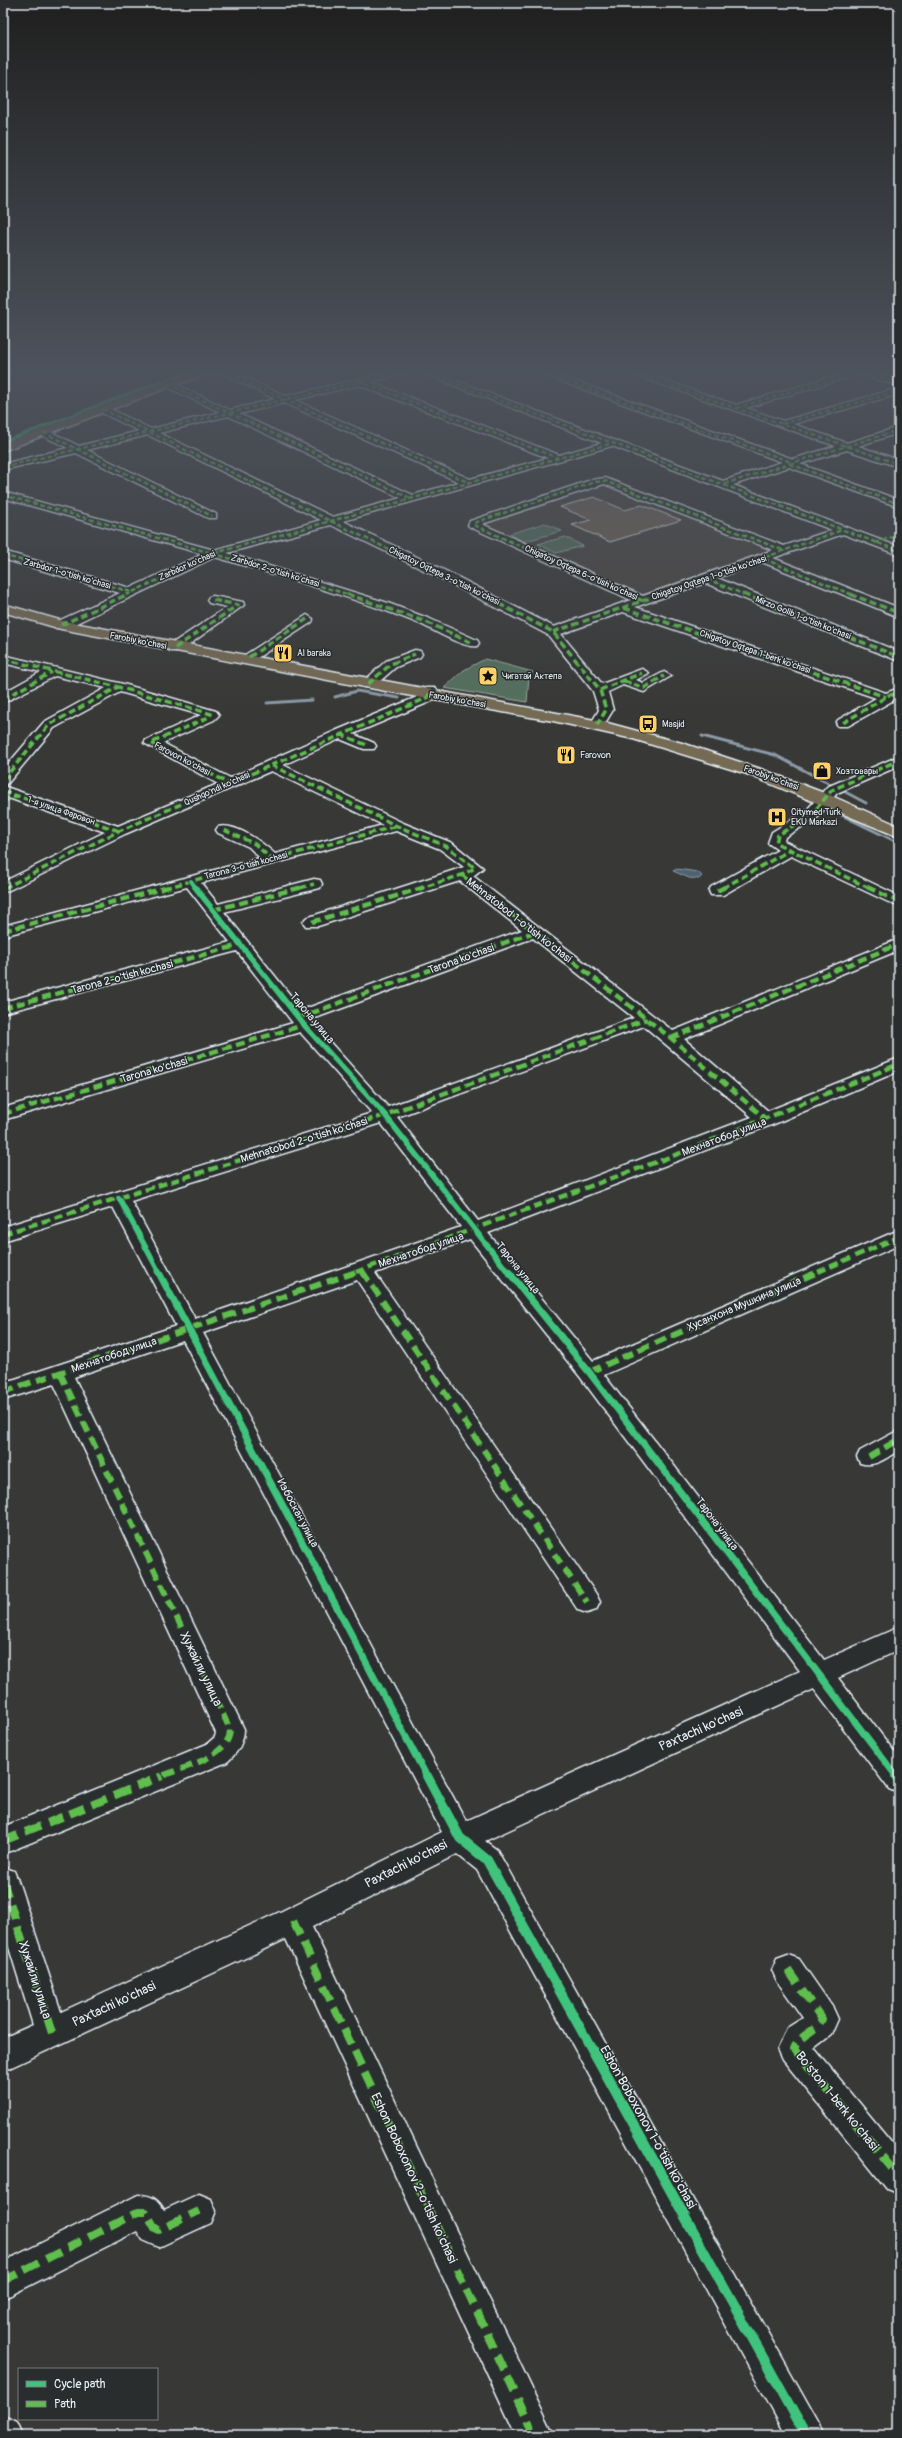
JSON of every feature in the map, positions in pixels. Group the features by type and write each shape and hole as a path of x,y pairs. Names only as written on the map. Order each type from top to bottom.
{"main road":[{"name":"Farobiy ko'chasi","path":"3,604 64,624"},
{"name":"Farobiy ko'chasi","path":"3,608 64,624 177,646 649,732 734,758 899,832"},
{"name":"Farobiy ko'chasi","path":"177,646 249,657 371,682"},
{"name":"Farobiy ko'chasi","path":"825,798 899,824"}],"street":[{"path":"150,485 212,516"},
{"name":"Chigatoy Oqtepa 3-o'tish ko'chasi","path":"256,485 448,577 553,632 600,690 606,710 599,723"},
{"path":"382,485 410,498"},
{"name":"Zarbdor ko'chasi","path":"64,624 215,553 410,498 463,485"},
{"name":"Chigatoy Oqtepa 6-o'tish ko'chasi","path":"587,485 474,523 474,525 643,601"},
{"name":"Chigatoy Oqtepa 6-o'tish ko'chasi","path":"615,485 785,551"},
{"path":"726,485 899,551"},
{"path":"848,485 899,504"},
{"name":"Zarbdor 2-o'tish ko'chasi","path":"3,495 215,553 402,611 435,624 472,643"},
{"name":"Chigatoy Oqtepa 1-o'tish ko'chasi","path":"553,632 764,559 842,530"},
{"path":"876,542 899,535"},
{"name":"Zarbdor 1-o'tish ko'chasi","path":"3,555 131,592"},
{"path":"764,559 899,613"},
{"name":"Mirzo Golib 1-o'tish ko'chasi","path":"707,579 899,657"},
{"path":"177,646 238,605 213,600"},
{"name":"Chigatoy Oqtepa 1-berk ko'chasi","path":"624,608 892,696"},
{"path":"249,657 307,619"},
{"path":"371,682 391,664 416,654"},
{"name":"Farovon ko'chasi","path":"3,659 118,687 212,715 151,743 230,784"},
{"path":"3,698 52,672"},
{"path":"600,690 642,674"},
{"path":"624,681 644,688 664,676"},
{"path":"3,780 49,725 118,687"},
{"name":"Qushqo'ndi ko'chasi","path":"3,888 119,830 230,784 271,764 408,706 430,693"},
{"name":"Chigatoy Oqtepa 1-berk ko'chasi","path":"843,723 892,696"},
{"path":"340,734 369,746"},
{"path":"899,760 825,798 812,814 778,835 776,843 899,902"},
{"name":"Mehnatobod 1-o'tish ko'chasi","path":"271,764 397,826 446,846 474,866 474,870 462,875 671,1038 767,1120"},
{"name":"1-я улица Фаровон","path":"8,797 119,830"},
{"name":"Tarona 3-o'tish kochasi","path":"3,931 397,826"},
{"path":"224,830 255,844 271,859"},
{"path":"717,891 790,850"},
{"path":"312,922 462,875"},
{"name":"Тарона улица","path":"191,881 301,1021 385,1115 475,1231 589,1372 899,1780"},
{"path":"213,910 314,884"},
{"name":"Tarona ko'chasi","path":"3,1114 301,1021 534,932"},
{"path":"671,1038 899,944"},
{"name":"Tarona 2-o'tish kochasi","path":"3,1008 240,945"},
{"name":"Mehnatobod 2-o'tish ko'chasi","path":"3,1234 385,1115 646,1019"},
{"name":"Мехнатобод улица","path":"3,1392 362,1271 475,1231 767,1120 899,1064"},
{"name":"Избоскан улица","path":"119,1198 460,1838"},
{"name":"Хусанхона Мушкина улица","path":"589,1372 899,1237"},
{"path":"362,1271 586,1602"},
{"name":"Хужайли улица","path":"3,1841 217,1753 225,1747 231,1739 230,1729 60,1373"},
{"path":"870,1457 899,1439"},
{"name":"Paxtachi ko'chasi","path":"3,2055 293,1921 460,1838 819,1676 899,1638"},
{"name":"Eshon Boboxonov 1-o'tish ko'chasi","path":"460,1838 488,1860 806,2435"},
{"name":"Хужайли улица","path":"3,1881 52,2033"},
{"name":"Eshon Boboxonov 2-o'tish ko'chasi","path":"293,1921 535,2435"},
{"name":"Bo'ston 1-berk ko'chasi","path":"788,1970 822,2018 818,2027 799,2038 794,2049 899,2177"},
{"path":"3,2281 138,2212 146,2212 155,2228 159,2230 199,2211"}],"shaded area":[{"path":"597,485 601,485 777,550 644,598 479,524"}],"green space":[{"path":"545,523 562,531 522,542 506,535"},
{"path":"565,537 583,546 556,553 538,544"},
{"path":"485,659 533,672 529,676 527,702 444,688 464,670"}],"water":[{"path":"677,869 698,872 702,876 699,879 689,878 673,871"}],"building":[{"path":"594,497 625,510 642,505 681,520 610,542 572,525 591,520 560,507"}],"waterway":[{"path":"335,697 357,691 399,698"},
{"path":"267,703 312,700"},
{"path":"702,736 775,755 866,803"},
{"path":"825,807 899,843"}],"marked path":[{"path":"149,485 212,516"},
{"path":"258,485 448,577 553,632 600,690 606,710 597,725"},
{"path":"382,485 410,498"},
{"path":"61,625 215,553 462,485"},
{"path":"587,485 474,523 474,525 643,601"},
{"path":"615,485 785,551"},
{"path":"723,485 899,551"},
{"path":"847,485 899,504"},
{"path":"3,495 215,554 333,589 380,604 426,622 472,643"},
{"path":"553,632 842,530"},
{"path":"875,543 899,535"},
{"path":"3,555 131,592"},
{"path":"764,559 899,613"},
{"path":"707,579 899,657"},
{"path":"175,648 238,605 213,600"},
{"path":"624,608 886,697"},
{"path":"249,657 307,619"},
{"path":"368,684 391,664 415,654"},
{"path":"3,659 118,687 211,714 212,715 209,717 151,743 230,784"},
{"path":"3,699 52,672"},
{"path":"600,690 642,673"},
{"path":"624,681 644,688 664,676"},
{"path":"3,780 49,725 118,687"},
{"path":"3,888 119,831 230,784 340,734 427,698 431,691"},
{"path":"843,723 889,695 899,694"},
{"path":"340,734 369,746"},
{"path":"899,760 832,790 812,814 778,835 776,843 899,902"},
{"path":"271,765 397,826 446,846 475,868 462,875 312,922"},
{"path":"3,791 119,831"},
{"path":"3,802 17,796"},
{"path":"3,931 397,826"},
{"path":"224,830 255,844 271,859"},
{"path":"717,891 790,850"},
{"path":"462,875 671,1038 767,1120"},
{"path":"213,910 314,884"},
{"path":"298,1018 534,932"},
{"path":"671,1038 899,944"},
{"path":"3,1008 240,945"},
{"path":"3,1234 385,1115 647,1019"},
{"path":"3,1114 304,1025"},
{"path":"3,1392 229,1316 454,1237 678,1154 899,1064"},
{"path":"589,1372 899,1237"},
{"path":"362,1271 587,1602"},
{"path":"3,1841 217,1753 230,1737 230,1729 60,1373"},
{"path":"869,1457 899,1439"},
{"path":"3,1881 52,2033"},
{"path":"293,1921 535,2435"},
{"path":"788,1970 822,2019 817,2028 799,2039 794,2049 899,2177"},
{"path":"3,2281 138,2212 146,2212 155,2228 159,2230 199,2211"}],"cycle path":[{"path":"191,881 304,1025 385,1115 475,1231 589,1372 899,1780"},
{"path":"119,1198 460,1838 487,1860 806,2435"}],"place":[{"name":"Al baraka","path":"283,653"},
{"name":"Чигатай Актепа","path":"488,676"},
{"name":"Masjid","path":"648,724"},
{"name":"Farovon","path":"566,755"},
{"name":"Хозтовары","path":"822,771"},
{"name":"Citymed Turk EKU Markazi","path":"777,817"}]}
